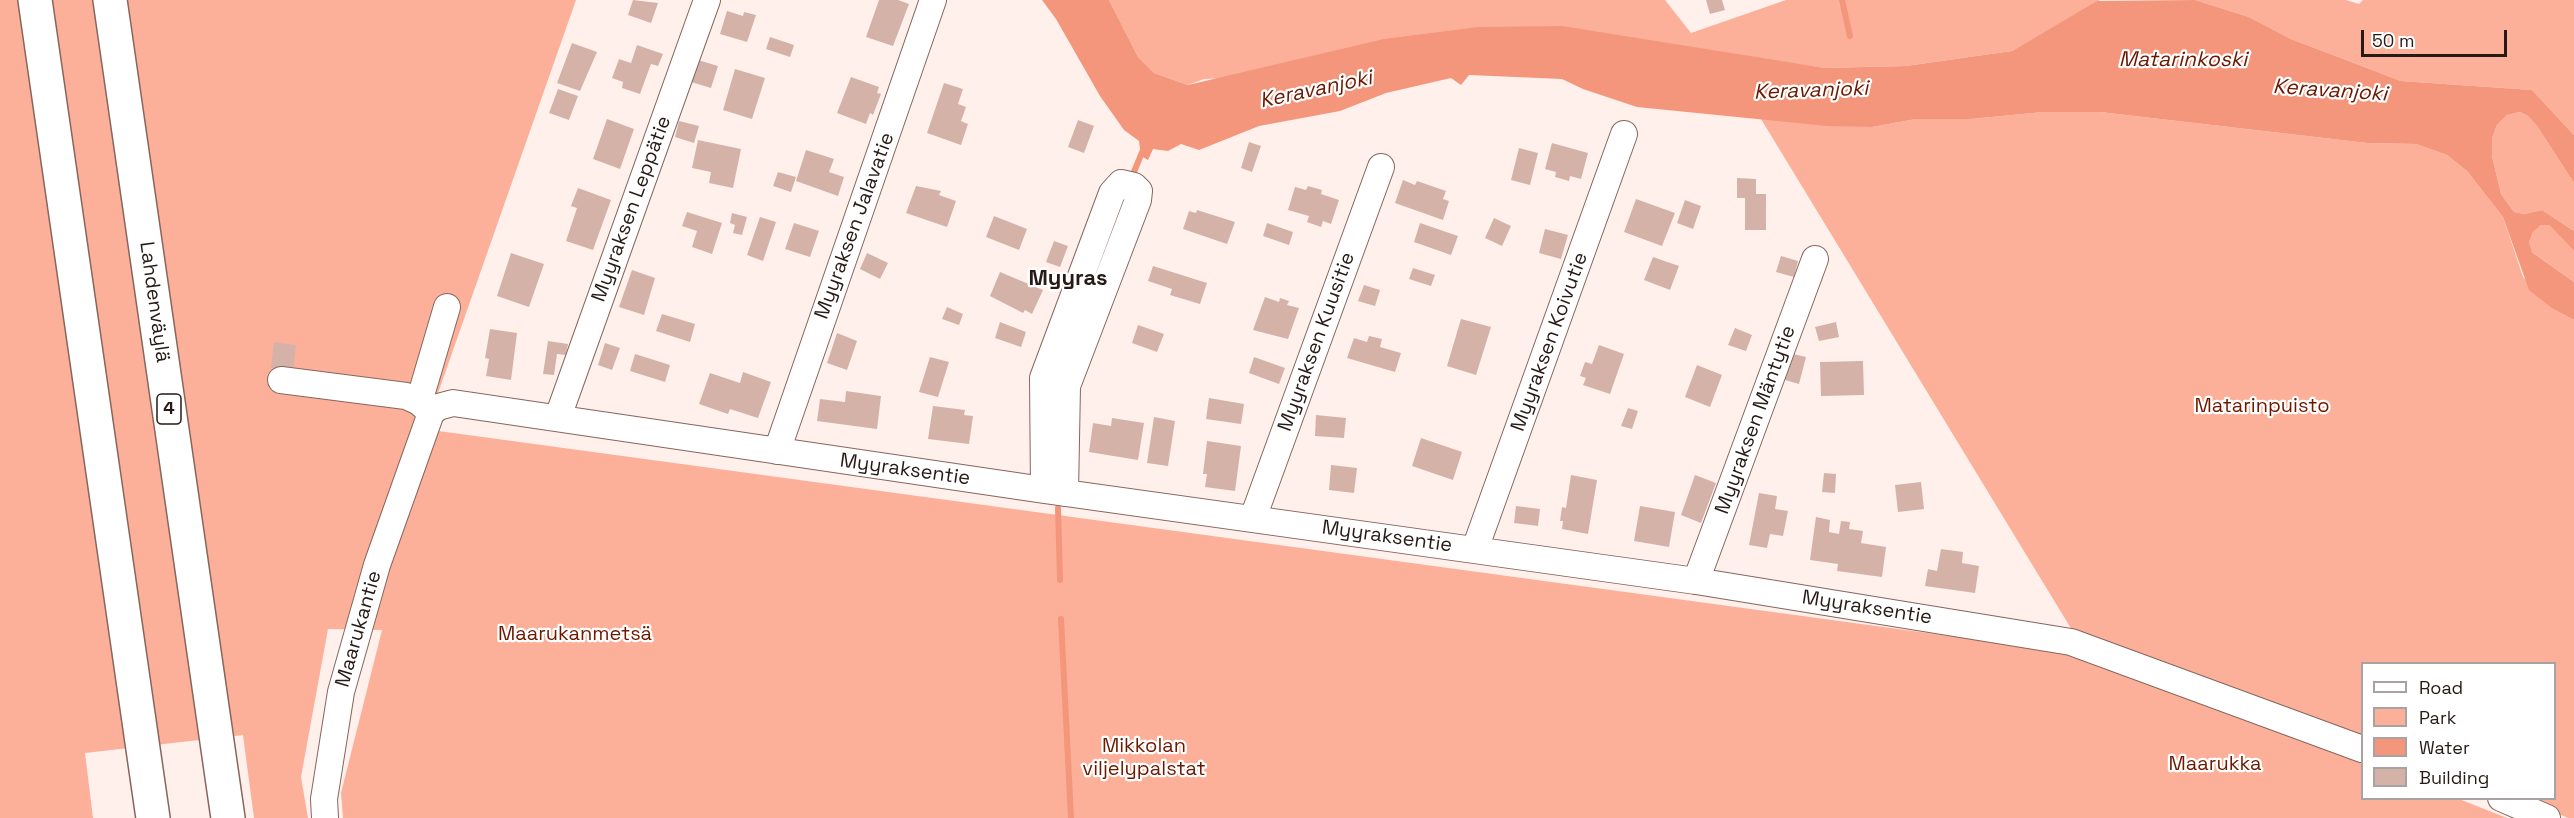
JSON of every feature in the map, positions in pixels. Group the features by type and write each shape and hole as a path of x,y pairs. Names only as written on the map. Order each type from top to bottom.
{"highway":[{"path":"34,0 153,818"},
{"name":"Lahdenväylä","path":"110,0 228,818"}],"street":[{"name":"Myyraksen Leppätie","path":"558,417 707,0"},
{"name":"Myyraksen Jalavatie","path":"777,451 933,0"},
{"name":"Myyraksen Koivutie","path":"1474,549 1624,134"},
{"name":"Myyraksen Kuusitie","path":"1254,518 1381,166"},
{"path":"1121,183 1134,186 1139,190 1138,200 1067,386 1055,491 1042,378 1112,193 1121,183"},
{"name":"Myyraksen Mäntytie","path":"1696,581 1815,259"},
{"path":"281,380 406,396 425,408 447,307"},
{"name":"Myyraksentie","path":"425,408 453,403 558,417 777,451 1696,581 2071,642 2361,749"},
{"name":"Maarukantie","path":"325,818 324,799 341,692 377,565 420,446 425,408"},
{"path":"2506,800 2547,818"}],"green space":[{"path":"0,0 576,0 431,413 431,430 2053,650 2361,763 2361,800 2462,800 2507,818 343,818 341,793 382,630 328,629 301,777 308,818 254,818 243,735 85,753 93,818 0,818"},
{"path":"1109,0 1665,0 1691,33 1786,0 2100,0 2012,51 1906,66 1825,68 1756,58 1204,79 1188,85 1154,73 1138,57"},
{"path":"2195,0 2346,0 2359,4 2363,0 2574,0 2574,135 2532,90 2401,81 2291,39 2249,17"},
{"name":"Matarinpuisto","path":"2043,112 2100,112 2367,143 2416,144 2447,155 2467,171 2503,217 2523,277 2553,309 2574,320 2574,818 2568,818 2527,800 2556,800 2556,662 2361,662 2361,735 2075,635 1761,119 1872,127 1916,119 1971,119"},
{"path":"2520,112 2528,116 2537,126 2574,183 2574,231 2542,210 2524,214 2514,212 2501,194 2492,156 2492,138 2497,125 2507,115"},
{"path":"2541,225 2549,225 2574,251 2574,282 2531,251 2529,242 2533,232"}],"water":[{"name":"Matarinkoski","path":"1042,0 1109,0 1138,57 1154,73 1188,85 1384,39 1478,27 1562,26 1825,68 1906,66 2012,51 2097,1 2195,0 2249,17 2291,39 2401,81 2532,90 2574,135 2574,183 2537,126 2528,116 2520,112 2507,115 2497,125 2492,138 2492,156 2501,194 2514,212 2524,214 2542,210 2574,231 2574,251 2549,225 2541,225 2533,232 2529,242 2532,252 2574,282 2574,320 2553,309 2529,290 2503,217 2467,171 2447,155 2416,144 2367,143 2100,112 2043,112 1971,119 1916,119 1872,127 1827,126 1637,107 1583,89 1562,79 1469,75 1461,85 1451,78 1386,93 1340,111 1259,126 1199,150 1181,144 1168,151 1153,149 1148,160 1141,156 1139,141 1124,130 1100,96 1056,19"}],"building":[{"path":"633,0 658,3 651,23 628,15"},
{"path":"879,0 898,0 909,4 893,46 866,37"},
{"path":"1706,0 1722,0 1725,10 1710,14"},
{"path":"727,11 743,16 744,12 756,15 747,42 720,34"},
{"path":"770,37 794,45 790,57 766,49"},
{"path":"572,43 597,52 580,91 557,83"},
{"path":"637,45 663,54 658,66 651,64 640,94 622,88 623,82 612,78 619,59 631,63"},
{"path":"698,60 718,66 711,88 691,82"},
{"path":"735,69 765,78 752,119 723,110"},
{"path":"851,77 879,87 877,93 881,94 873,115 870,113 866,124 837,113"},
{"path":"944,83 963,89 958,104 966,107 961,121 968,124 961,145 927,133"},
{"path":"558,89 578,96 569,120 549,113"},
{"path":"607,119 634,129 620,169 593,159"},
{"path":"1078,120 1094,126 1084,153 1068,147"},
{"path":"679,121 699,126 694,143 675,137"},
{"path":"698,140 741,149 733,188 709,183 711,172 692,168"},
{"path":"1249,142 1261,146 1252,172 1241,168"},
{"path":"1552,143 1588,153 1581,179 1570,176 1569,181 1555,177 1556,172 1545,169"},
{"path":"1519,148 1538,153 1530,185 1511,180"},
{"path":"806,150 834,159 829,172 844,177 838,196 796,181"},
{"path":"778,172 796,177 791,192 773,186"},
{"path":"1737,178 1756,179 1756,194 1766,194 1766,230 1745,230 1745,198 1737,198"},
{"path":"1403,180 1415,185 1417,181 1446,191 1443,199 1449,201 1443,220 1395,203"},
{"path":"916,186 941,191 939,195 956,201 947,227 906,213"},
{"path":"1308,186 1322,190 1321,194 1339,200 1331,224 1323,221 1321,227 1307,222 1309,216 1288,210 1295,187 1306,190"},
{"path":"578,188 611,200 593,250 566,241 577,208 571,206"},
{"path":"1636,199 1675,213 1662,246 1624,232"},
{"path":"1685,200 1701,206 1693,229 1677,223"},
{"path":"1197,210 1235,222 1227,244 1183,229 1189,211 1196,213"},
{"path":"687,212 722,223 712,254 692,247 697,231 682,226"},
{"path":"732,213 747,217 742,235 733,233 735,225 730,223"},
{"path":"994,216 1027,229 1019,250 986,237"},
{"path":"760,217 776,222 763,261 747,255"},
{"path":"1494,218 1511,226 1502,246 1485,238"},
{"path":"794,223 819,231 810,257 785,249"},
{"path":"1267,223 1293,232 1289,245 1263,236"},
{"path":"1420,223 1458,236 1451,255 1414,242"},
{"path":"1545,229 1568,235 1561,259 1539,253"},
{"path":"1054,241 1068,246 1060,267 1046,262"},
{"path":"511,253 544,264 529,307 497,296"},
{"path":"867,253 888,263 880,279 860,269"},
{"path":"1781,256 1798,261 1794,277 1776,272"},
{"path":"1653,257 1679,266 1670,290 1644,280"},
{"path":"1153,266 1207,283 1200,304 1170,295 1172,289 1148,281"},
{"path":"1413,268 1435,275 1431,286 1409,279"},
{"path":"632,270 655,278 644,315 619,307"},
{"path":"1000,272 1043,290 1032,314 1025,310 1023,313 990,296"},
{"path":"1364,285 1380,290 1375,306 1358,301"},
{"path":"1265,297 1279,302 1280,298 1289,301 1287,305 1299,308 1288,339 1253,330"},
{"path":"947,307 963,314 959,325 942,319"},
{"path":"662,314 695,324 690,342 656,331"},
{"path":"1461,319 1491,327 1476,375 1447,366"},
{"path":"1000,322 1026,332 1021,347 995,338"},
{"path":"1836,322 1839,337 1819,341 1815,327"},
{"path":"1138,325 1164,334 1157,352 1132,343"},
{"path":"1735,328 1752,335 1746,351 1728,345"},
{"path":"490,329 517,333 511,380 486,376 489,359 485,358"},
{"path":"837,333 857,341 847,370 827,363"},
{"path":"1369,336 1382,339 1380,347 1401,353 1395,372 1347,358 1354,338 1367,342"},
{"path":"548,341 568,344 566,355 557,354 554,375 543,374"},
{"path":"274,342 296,345 293,371 271,368"},
{"path":"605,343 620,348 612,370 598,365"},
{"path":"1599,345 1624,354 1610,394 1583,385 1586,378 1580,376 1585,362 1592,364"},
{"path":"635,354 670,365 665,382 630,371"},
{"path":"1793,354 1806,357 1799,384 1785,380"},
{"path":"930,357 949,362 938,397 919,392"},
{"path":"1254,357 1285,368 1279,384 1249,373"},
{"path":"1863,361 1864,395 1821,396 1820,362"},
{"path":"1697,365 1722,375 1710,407 1685,397"},
{"path":"743,372 771,382 758,418 730,409 728,414 699,404 710,373 740,383"},
{"path":"846,391 881,396 877,429 817,421 820,399 845,402"},
{"path":"1209,398 1244,404 1241,424 1206,419"},
{"path":"933,406 965,410 964,415 973,416 969,444 928,439"},
{"path":"1628,408 1638,411 1632,429 1621,426"},
{"path":"1316,415 1346,418 1344,438 1315,436"},
{"path":"1154,417 1175,421 1168,466 1147,463"},
{"path":"1112,418 1144,423 1138,460 1089,452 1093,423 1111,426"},
{"path":"1421,438 1462,452 1453,480 1412,466"},
{"path":"1207,441 1241,446 1235,491 1205,487 1207,474 1203,474"},
{"path":"1331,465 1357,468 1354,493 1329,490"},
{"path":"1824,473 1836,474 1835,493 1822,492"},
{"path":"1571,475 1597,480 1588,534 1562,529 1563,521 1560,521 1562,507 1566,508"},
{"path":"1695,475 1716,483 1701,523 1681,515"},
{"path":"1921,482 1924,509 1898,512 1895,485"},
{"path":"1759,493 1777,496 1775,509 1788,511 1783,536 1770,534 1767,548 1749,545"},
{"path":"1516,506 1540,509 1538,526 1514,523"},
{"path":"1640,506 1675,512 1669,547 1634,541"},
{"path":"1816,517 1830,520 1829,532 1839,534 1841,521 1850,522 1849,529 1863,531 1861,543 1886,547 1882,577 1837,571 1838,564 1810,560"},
{"path":"1941,549 1963,552 1962,563 1979,566 1975,593 1925,586 1928,569 1937,571"}],"waterway":[{"path":"1842,0 1850,36"},
{"path":"1131,179 1143,150"},
{"path":"1104,255 1125,196"},
{"path":"1058,508 1060,580"},
{"path":"1061,619 1071,818"}],"district":[{"name":"Myyras","path":"1068,279"}],"water label":[{"name":"Keravanjoki","path":"1316,90"},
{"name":"Keravanjoki","path":"1811,91"},
{"name":"Keravanjoki","path":"2330,91"}],"park label":[{"name":"Maarukanmetsä","path":"575,635"},
{"name":"Mikkolan viljelypalstat","path":"1144,758"},
{"name":"Maarukka","path":"2215,765"}]}
